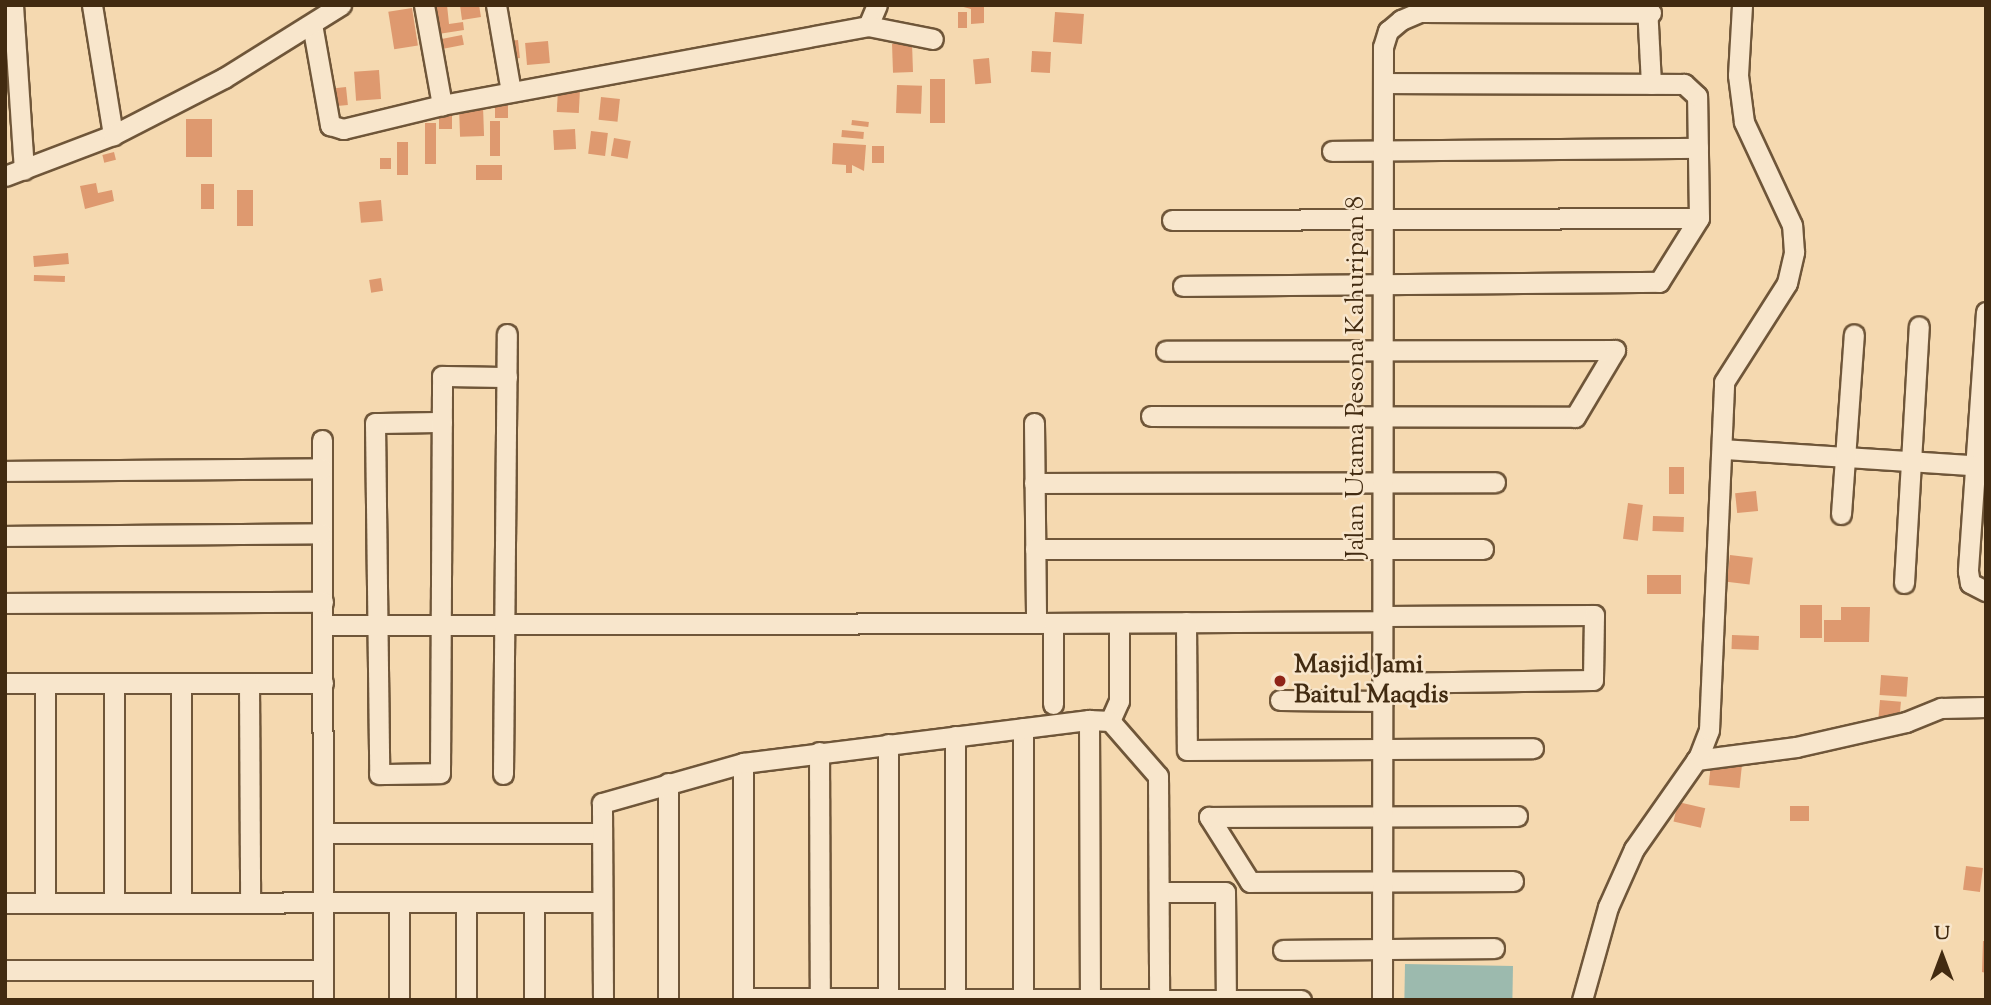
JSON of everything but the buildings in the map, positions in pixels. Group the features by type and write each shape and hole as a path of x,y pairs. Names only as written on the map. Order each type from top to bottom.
{"street":[{"path":"13,5 15,173 113,135 224,78 341,5"},
{"path":"92,5 113,135"},
{"path":"424,5 442,105"},
{"path":"496,5 511,92"},
{"path":"868,26 877,5"},
{"path":"1583,1000 1608,907 1634,849 1696,760 1709,730 1712,699 1710,634 1723,449 1724,382 1787,283 1795,243 1785,206 1756,155 1744,122 1738,75 1742,5"},
{"path":"1651,8 1651,84"},
{"name":"Jalan Utama Pesona Kahuripan 8","path":"1382,1000 1383,47 1388,31 1401,20 1420,12 1446,9 1651,8"},
{"path":"312,24 330,125 343,129 442,105 868,26 933,39"},
{"path":"1183,286 1659,282 1699,218 1697,96 1693,88 1651,84 1383,83"},
{"path":"1332,151 1698,148"},
{"path":"1172,220 1699,218"},
{"path":"1986,312 1981,465 1968,571 1970,583 1986,592"},
{"path":"1904,583 1919,326"},
{"path":"503,774 507,334"},
{"path":"1841,514 1854,334"},
{"path":"1151,416 1575,417 1615,350 1166,351"},
{"path":"442,422 374,423 379,774 440,773 441,625 442,422 442,376 507,377"},
{"path":"1034,424 1035,549 1053,704"},
{"path":"323,440 323,1000"},
{"path":"1723,449 1981,465"},
{"path":"5,471 323,468"},
{"path":"1034,483 1495,482"},
{"path":"5,536 323,533"},
{"path":"1035,549 1483,549"},
{"path":"5,603 323,601"},
{"path":"323,625 1119,623 1594,615 1593,680 1280,701"},
{"path":"1186,622 1187,750 1533,748"},
{"path":"1111,721 1119,701 1119,623"},
{"path":"5,683 323,683"},
{"path":"45,683 45,903"},
{"path":"114,683 114,903"},
{"path":"181,683 181,903"},
{"path":"249,683 250,903"},
{"path":"1696,760 1796,747 1906,722 1941,708 1986,707"},
{"path":"1089,720 1090,998"},
{"path":"603,1000 602,803 743,763 1089,720 1111,721 1158,776 1159,998"},
{"path":"1023,728 1023,998"},
{"path":"955,736 955,998"},
{"path":"888,744 888,998"},
{"path":"819,752 820,998"},
{"path":"743,763 744,999 1300,1000"},
{"path":"668,783 668,1000"},
{"path":"1513,881 1250,882 1209,817 1517,816"},
{"path":"323,833 602,833"},
{"path":"1159,892 1225,892 1226,999"},
{"path":"399,902 399,1000"},
{"path":"466,902 466,1000"},
{"path":"534,902 534,1000"},
{"path":"5,903 602,902"},
{"path":"1283,950 1494,948"},
{"path":"5,970 323,970"}],"shaded area":[{"path":"1405,964 1513,966 1512,1000 1404,1000"}],"place":[{"name":"Masjid Jami Baitul Maqdis","path":"1280,681"}]}
